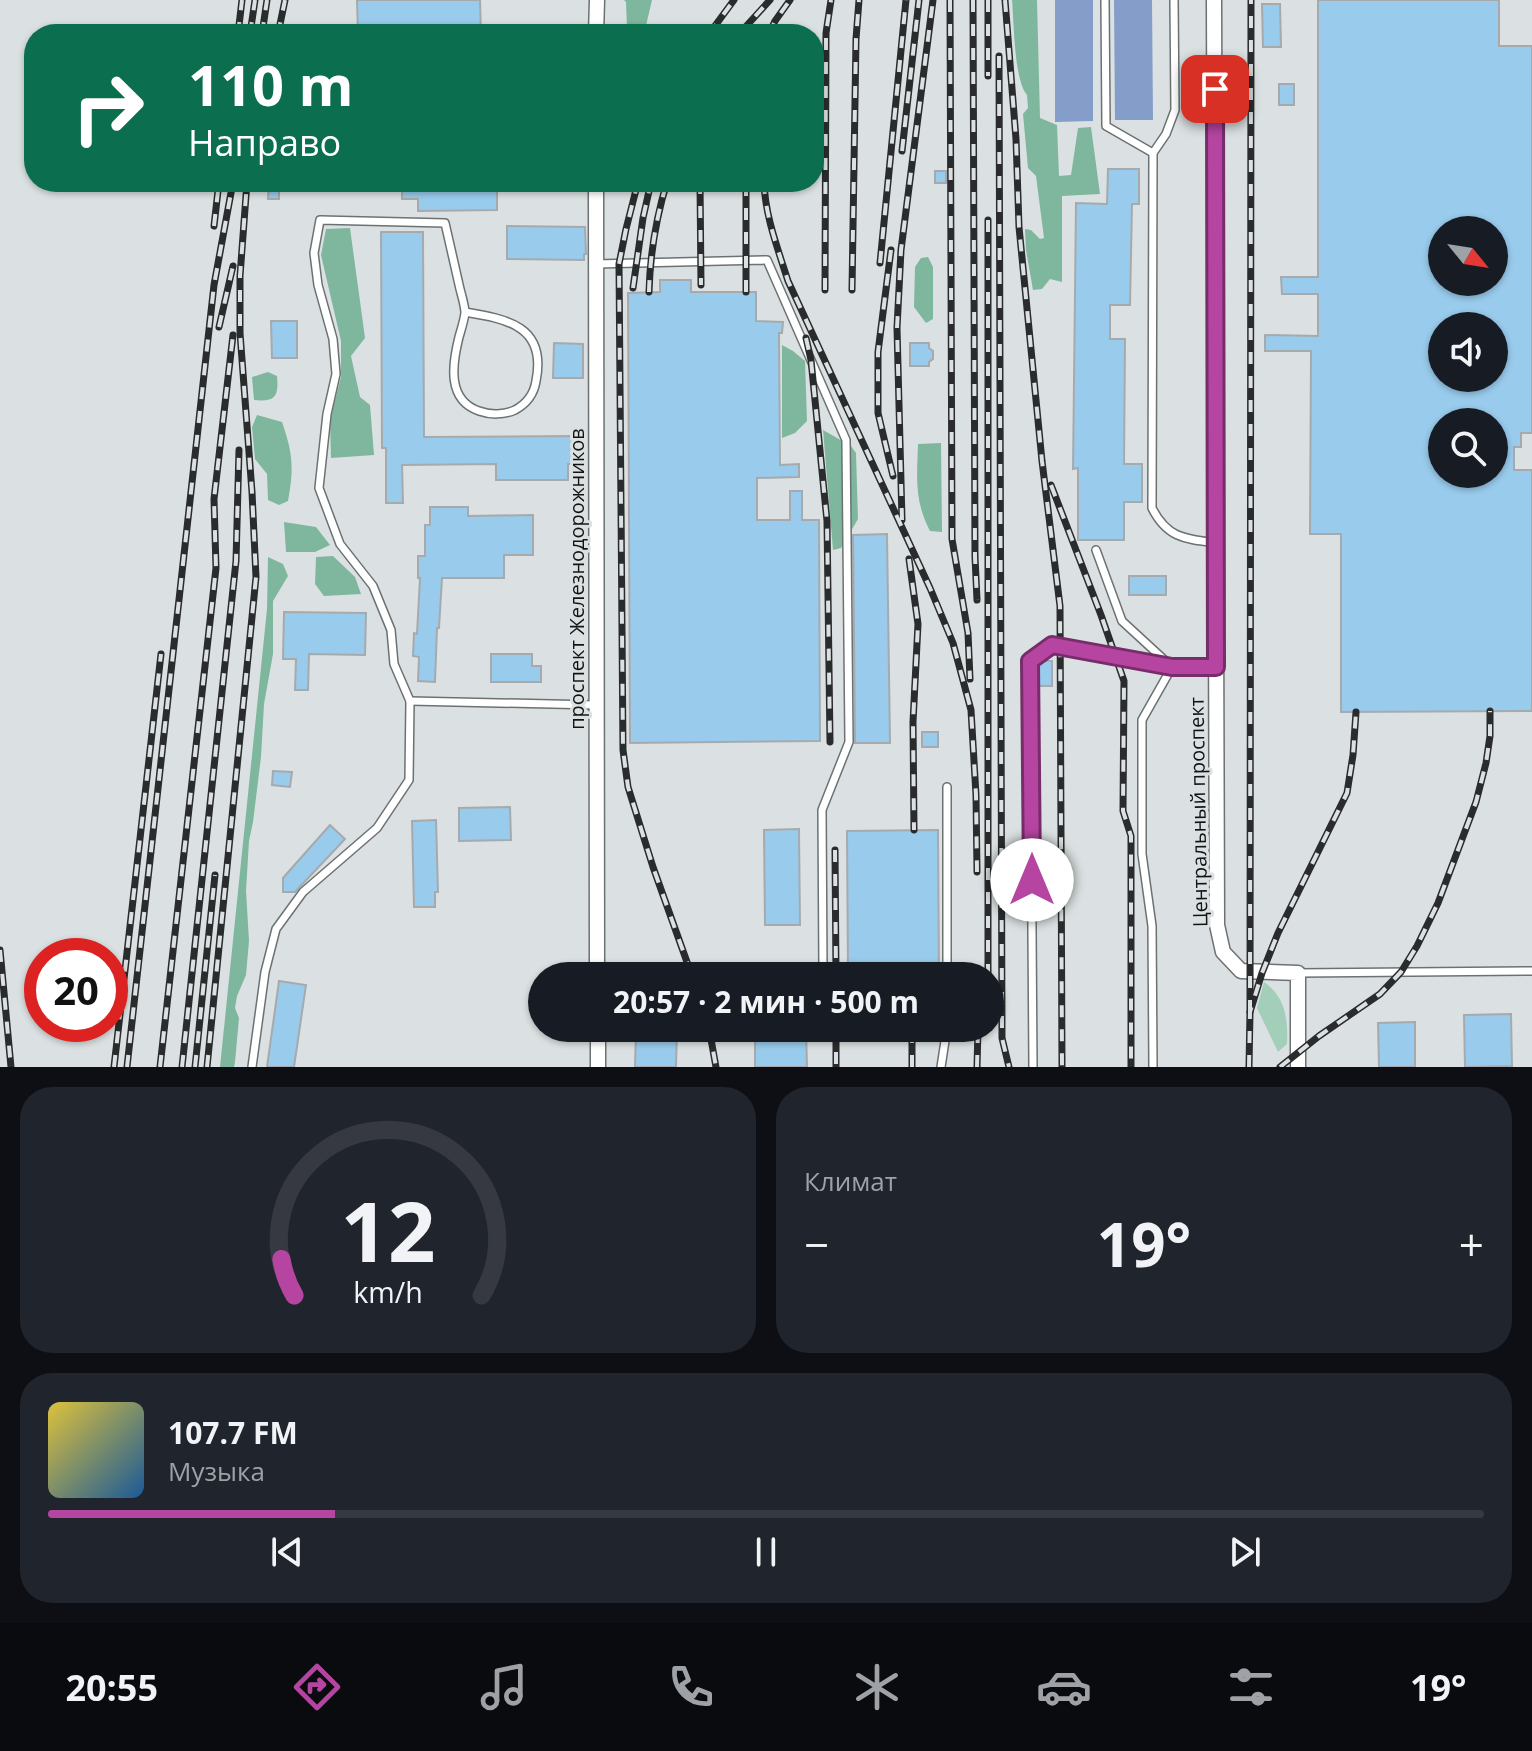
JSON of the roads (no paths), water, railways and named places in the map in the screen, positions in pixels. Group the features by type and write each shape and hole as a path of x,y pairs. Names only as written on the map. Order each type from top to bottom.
{"street":[{"path":"596,24 597,0"},
{"name":"Центральный проспект","path":"1214,0 1217,925 1223,952 1241,971 1298,973"},
{"name":"проспект Железнодорожников","path":"596,192 597,962"},
{"path":"1298,973 1298,1067"},
{"path":"598,1042 598,1067"}],"lane":[{"path":"1105,0 1106,126 1153,153"},
{"path":"1174,0 1175,110 1166,134 1153,153 1152,508 1159,523 1169,531 1184,539 1216,543"},
{"path":"252,1067 265,972 276,929 303,892 377,828 409,780 410,701 394,664 391,630 373,586 340,544 319,488 327,414 336,374 333,339 315,263 320,220 445,223 465,312 453,376 457,396 470,408 485,413 511,412 523,405 537,380 536,351 531,338 514,323 465,312"},
{"path":"595,264 767,260 846,440 849,742 822,810 823,962"},
{"path":"1096,550 1122,621 1172,667"},
{"path":"1033,1067 1030,661 1052,645 1172,667 1216,667"},
{"path":"1153,1067 1152,926 1142,854 1142,720 1172,667"},
{"path":"410,701 596,705"},
{"path":"947,787 947,962"},
{"path":"1298,973 1532,971"},
{"path":"941,1067 945,1042"}],"water":[{"path":"1055,0 1093,0 1093,121 1055,122"},
{"path":"1114,0 1152,0 1153,120 1115,120"}],"railway":[{"path":"239,24 242,0"},
{"path":"251,24 255,0"},
{"path":"263,24 267,0"},
{"path":"280,24 285,0"},
{"path":"716,24 734,0"},
{"path":"748,24 770,0"},
{"path":"774,24 790,0"},
{"path":"825,290 826,33 831,0"},
{"path":"852,290 859,0"},
{"path":"880,263 906,0"},
{"path":"902,151 919,0"},
{"path":"902,520 897,328 901,250 933,0"},
{"path":"950,0 952,539 968,633 970,679"},
{"path":"973,0 977,600"},
{"path":"988,0 988,76"},
{"path":"1005,0 1016,139 1019,227 1060,606 1062,1067"},
{"path":"1250,1012 1251,0"},
{"path":"999,56 1002,1038 1009,1067"},
{"path":"214,226 218,192"},
{"path":"127,1067 214,285 231,192"},
{"path":"207,1067 256,577 240,333 240,276 246,192"},
{"path":"635,192 619,264 623,750 628,787 687,962"},
{"path":"633,288 649,192"},
{"path":"649,292 654,237 664,192"},
{"path":"700,192 701,285"},
{"path":"746,192 746,292"},
{"path":"765,192 769,220 788,281 953,643 971,710 977,872"},
{"path":"988,220 988,962"},
{"path":"891,250 878,352 878,413 893,476"},
{"path":"219,327 233,266"},
{"path":"160,1067 216,568 214,499 233,335"},
{"path":"806,338 811,360 827,521 830,742"},
{"path":"182,1067 236,561 239,450"},
{"path":"1051,485 1124,681 1123,811 1131,836 1131,1067"},
{"path":"909,559 918,624 913,722 914,830"},
{"path":"114,1067 161,654"},
{"path":"1280,1067 1380,994 1401,972 1417,946 1438,903 1476,802 1486,763 1490,711"},
{"path":"1249,1067 1250,1012 1278,933 1347,793 1356,712"},
{"path":"835,850 836,962"},
{"path":"195,1067 215,875"},
{"path":"0,950 11,1067"},
{"path":"712,1042 716,1067"},
{"path":"836,1042 836,1067"},
{"path":"912,1042 912,1067"},
{"path":"977,1067 978,1042"}]}
